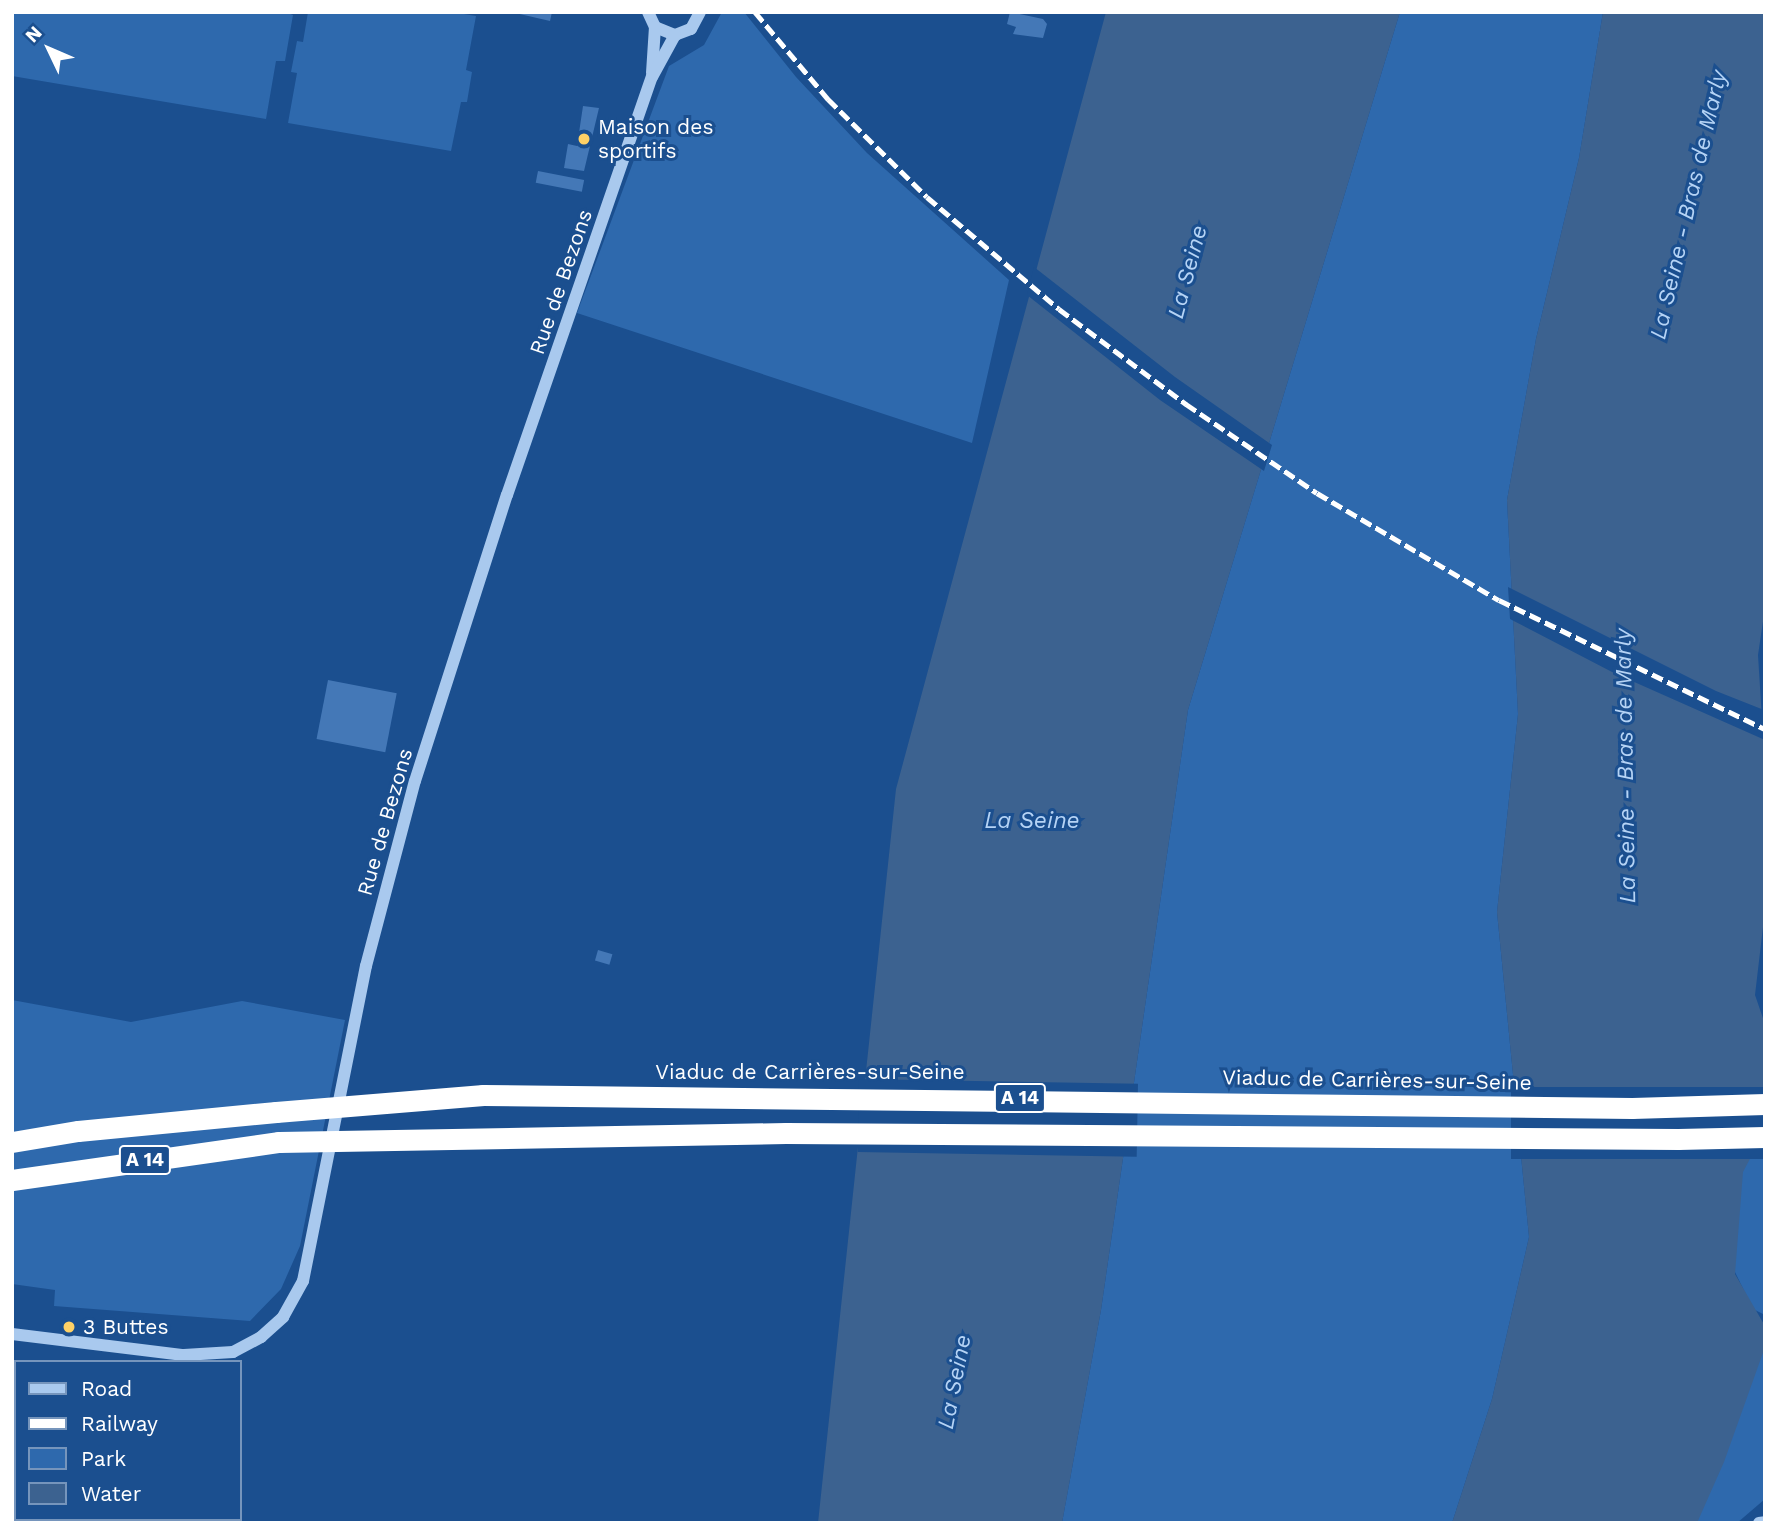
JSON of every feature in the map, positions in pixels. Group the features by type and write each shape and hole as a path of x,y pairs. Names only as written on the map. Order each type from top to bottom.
{"highway":[{"name":"Viaduc de Carrières-sur-Seine","path":"12,1143 78,1131 482,1095 1632,1108 1765,1104"},
{"name":"A 14","path":"12,1180 279,1142 786,1133 1765,1137"}],"street":[{"name":"Rue de Bezons","path":"648,12 655,27 652,77"},
{"name":"Rue de Bezons","path":"12,1334 184,1355 233,1352 261,1337 283,1317 303,1281 366,965 415,781 507,495 652,77 676,35 691,29 700,12"},
{"path":"655,27 676,35"},
{"path":"1759,1523 1765,1522"}],"green space":[{"path":"14,12 285,12 293,15 285,61 276,61 266,119 12,76"},
{"path":"308,12 452,12 476,16 466,70 472,72 467,102 461,102 451,151 288,123 297,73 291,72 297,41 303,42"},
{"path":"722,12 744,12 796,77 867,153 1009,280 972,443 577,313 669,66 704,45"},
{"path":"1400,12 1603,12 1579,158 1536,339 1507,500 1518,714 1497,912 1529,1237 1492,1399 1452,1523 1062,1523 1101,1310 1188,710"},
{"path":"12,1000 131,1022 242,1001 345,1020 300,1246 281,1289 250,1321 54,1306 55,1290 12,1284"},
{"path":"1765,1067 1765,1315 1753,1309 1734,1270 1742,1171"},
{"path":"1765,1324 1765,1499 1737,1523 1696,1523"}],"water":[{"name":"La Seine","path":"1106,12 1400,12 1188,710 1101,1310 1062,1523 818,1523 896,789"},
{"name":"La Seine - Bras de Marly","path":"1603,12 1765,12 1765,608 1758,655 1765,767 1765,910 1755,995 1765,1024 1765,1155 1752,1155 1743,1172 1735,1274 1765,1326 1765,1347 1724,1462 1697,1523 1452,1523 1492,1399 1529,1237 1497,912 1518,714 1507,500 1536,339 1579,158"}],"pier":[{"path":"1034,267 1175,377 1272,445 1264,471 1160,400 1027,295"},
{"path":"1508,587 1716,691 1764,710 1765,740 1614,673 1510,619"},
{"path":"859,1079 1138,1084 1137,1157 858,1152"},
{"path":"1511,1087 1765,1087 1765,1159 1511,1159"}],"building":[{"path":"511,12 552,12 550,21"},
{"path":"1010,12 1043,19 1047,24 1043,38 1013,34 1016,27 1007,24"},
{"name":"Maison des sportifs","path":"583,106 599,108 584,171 564,168 568,144 577,146"},
{"path":"538,171 584,180 582,192 536,183"},
{"path":"328,680 397,693 385,752 317,739"},
{"path":"598,950 612,954 609,965 595,961"}],"railway":[{"path":"755,12 828,99 927,197 1059,309 1186,404 1317,493 1499,600 1765,729"}],"place":[{"name":"Maison des sportifs","path":"584,139"},
{"name":"3 Buttes","path":"69,1327"}]}
